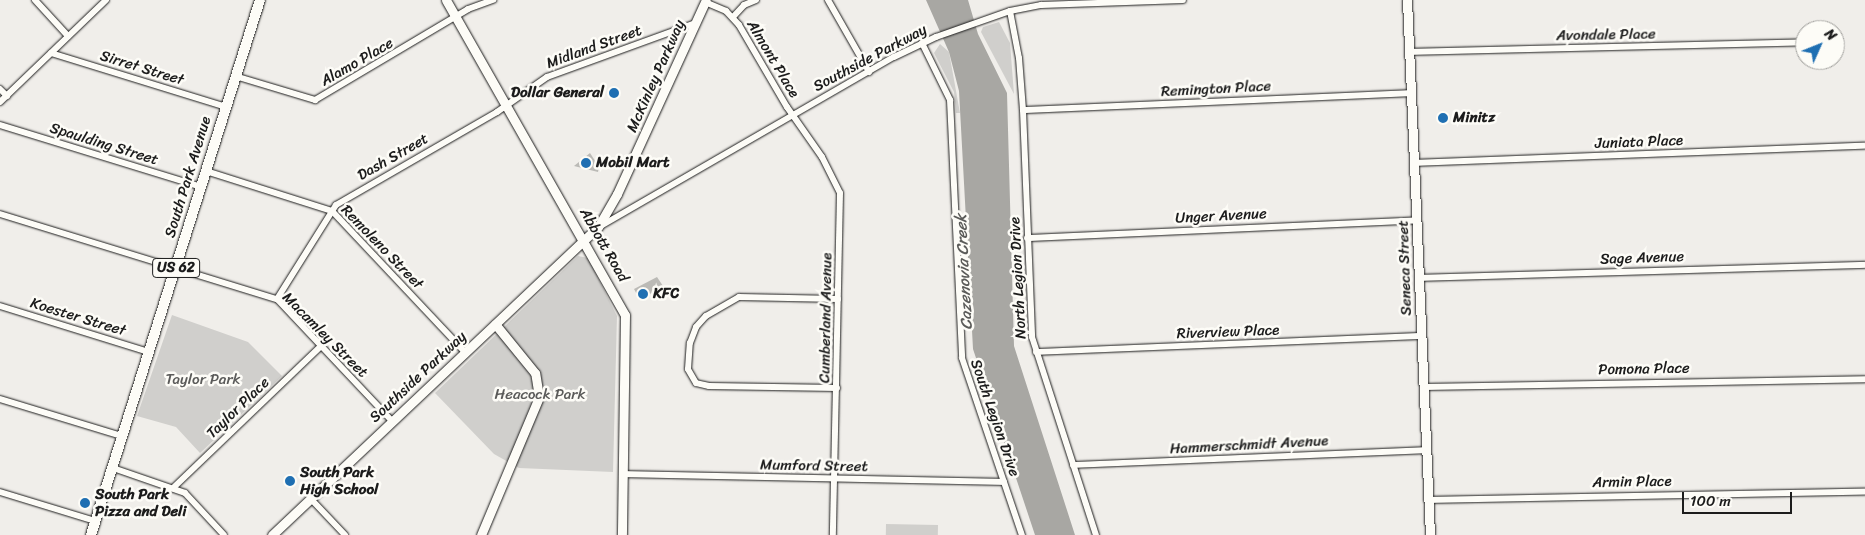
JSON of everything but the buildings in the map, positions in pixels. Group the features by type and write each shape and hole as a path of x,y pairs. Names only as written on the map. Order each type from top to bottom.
{"main road":[{"name":"South Park Avenue","path":"91,535 260,0"}],"street":[{"path":"35,0 68,36"},
{"path":"0,102 106,0"},
{"name":"Abbott Road","path":"446,0 585,240 625,315 622,535"},
{"name":"Alamo Place","path":"235,76 316,100 456,17 493,0"},
{"path":"733,18 744,5 756,0"},
{"path":"828,0 869,72"},
{"name":"Southside Parkway","path":"598,227 869,72 936,37 1010,11 1041,5 1184,0"},
{"name":"Seneca Street","path":"1407,0 1430,535"},
{"name":"Almont Place","path":"705,1 733,18 794,115"},
{"name":"McKinley Parkway","path":"585,240 598,227 617,194 705,1"},
{"name":"North Legion Drive","path":"1010,11 1019,58 1023,110 1032,337 1096,535"},
{"name":"Midland Street","path":"506,104 546,77 695,23"},
{"name":"Avondale Place","path":"1409,52 1795,42"},
{"name":"South Legion Drive","path":"922,43 950,100 962,358 1022,535"},
{"name":"Sirret Street","path":"52,52 226,106"},
{"path":"0,89 6,96"},
{"name":"Remington Place","path":"1023,110 1411,93"},
{"name":"Dash Street","path":"277,299 332,211 344,200 506,104"},
{"name":"Cumberland Avenue","path":"794,115 840,193 833,535"},
{"name":"Spaulding Street","path":"0,125 201,187"},
{"name":"Juniata Place","path":"1414,163 1865,146"},
{"name":"Remoleno Street","path":"206,171 332,211 465,352"},
{"name":"Macamley Street","path":"0,214 277,299 392,421"},
{"name":"Unger Avenue","path":"1027,238 1416,220"},
{"name":"Southside Parkway","path":"272,535 585,240"},
{"name":"Sage Avenue","path":"1419,278 1865,265"},
{"path":"837,388 709,386 696,383 688,369 690,343 696,327 706,316 739,297 838,299"},
{"name":"Koester Street","path":"0,306 148,352"},
{"path":"481,535 539,397 535,372 495,324"},
{"name":"Riverview Place","path":"1036,352 1422,336"},
{"name":"Taylor Place","path":"174,488 321,346"},
{"name":"Pomona Place","path":"1424,387 1865,379"},
{"path":"0,399 122,436"},
{"name":"Hammerschmidt Avenue","path":"1073,465 1427,450"},
{"path":"113,468 184,493 224,535"},
{"name":"Mumford Street","path":"623,474 1004,482"},
{"path":"0,492 95,521"},
{"name":"Armin Place","path":"1429,500 1865,492"},
{"path":"310,498 344,535"}],"green space":[{"path":"999,22 1010,43 1014,94 981,32 983,27"},
{"path":"940,44 949,52 960,113 956,113 954,92 934,53"},
{"name":"Heacock Park","path":"578,256 588,258 617,316 613,472 519,468 494,454 435,393"},
{"name":"Taylor Park","path":"172,315 248,342 282,376 200,453 176,427 137,416"},
{"path":"886,524 938,525 938,535 886,535"}],"shaded area":[{"path":"926,0 968,0 978,34 1007,93 1014,346 1075,535 1035,535 973,349 959,91 949,52"}],"place":[{"name":"Dollar General","path":"614,93"},
{"name":"Minitz","path":"1443,118"},
{"name":"Mobil Mart","path":"586,163"},
{"name":"KFC","path":"643,294"},
{"name":"South Park High School","path":"290,481"},
{"name":"South Park Pizza and Deli","path":"85,503"}],"water label":[{"name":"Cazenovia Creek","path":"964,272"}]}
